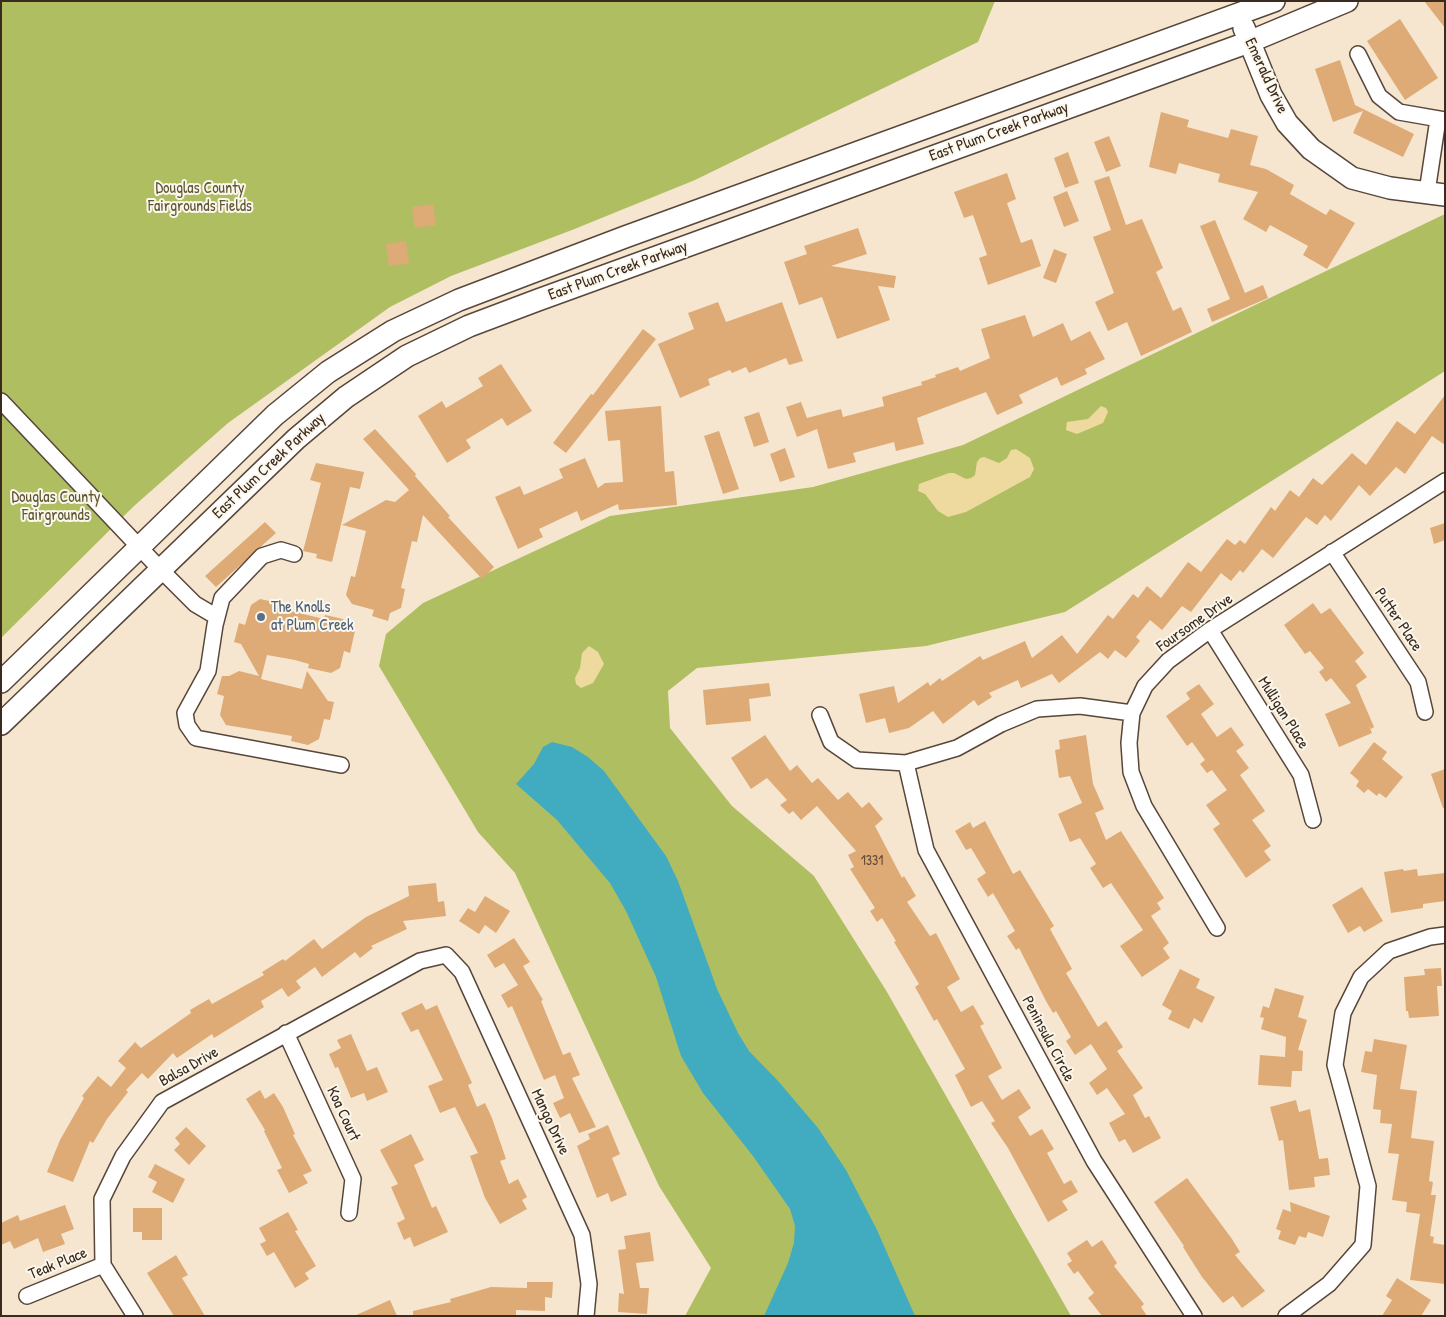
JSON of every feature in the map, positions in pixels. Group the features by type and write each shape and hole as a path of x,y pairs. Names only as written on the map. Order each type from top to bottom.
{"main road":[{"name":"East Plum Creek Parkway","path":"1,682 230,456 304,391 359,352 424,315 458,300 1236,8 1274,1"},
{"name":"East Plum Creek Parkway","path":"1,724 296,439 330,410 380,373 437,341 538,300 1249,42 1347,1"},
{"name":"Emerald Drive","path":"1236,8 1271,95 1287,123 1311,150 1352,178 1390,188 1436,194"}],"street":[{"path":"1358,54 1379,96 1386,102 1399,112 1441,120 1436,194"},
{"path":"1,401 160,569 195,604 217,617"},
{"name":"Foursome Drive","path":"1217,928 1144,806 1131,772 1129,743 1132,713 1145,686 1168,661 1210,630 1445,481"},
{"path":"294,554 281,550 262,556 222,598 208,671 185,713 187,725 196,738 341,766"},
{"name":"Putter Place","path":"1332,552 1418,682 1426,712"},
{"name":"Mulligan Place","path":"1210,630 1301,775 1313,820"},
{"path":"820,715 831,742 857,760 906,763 957,748 1001,724 1037,709 1080,706 1132,713"},
{"name":"Peninsula Circle","path":"906,763 926,850 1094,1161 1194,1316"},
{"path":"1286,1316 1329,1284 1363,1245 1368,1186 1335,1066 1344,1013 1361,977 1390,951 1430,937 1445,935"},
{"name":"Balsa Drive","path":"103,1265 102,1199 124,1156 162,1102 420,961 446,955"},
{"name":"Mango Drive","path":"446,955 462,972 582,1235 589,1284 586,1316"},
{"name":"Koa Court","path":"286,1033 353,1179 349,1213"},
{"path":"103,1265 135,1316"},
{"name":"Teak Place","path":"27,1296 103,1265"}],"green space":[{"name":"Douglas County Fairgrounds Fields","path":"1,1 995,1 978,42 695,180 451,276 390,307 228,423 134,506 1,638"},
{"path":"1445,214 1445,371 1065,612 926,646 697,668 668,691 670,728 732,806 814,876 887,992 1071,1316 685,1316 711,1268 659,1186 515,873 478,832 379,666 386,634 423,603 610,516 813,487 963,445"}],"sand":[{"path":"1101,406 1106,408 1108,412 1103,423 1077,434 1066,430 1067,422 1088,419"},
{"path":"1016,449 1030,458 1034,469 1030,477 966,512 948,517 938,511 925,494 918,491 919,484 949,473 954,473 966,479 971,478 975,475 977,462 980,458 984,457 999,463 1007,458 1011,450"},
{"path":"589,646 598,652 604,664 593,683 581,688 576,684 575,678 580,668 582,653"}],"water":[{"path":"552,742 572,747 588,757 604,771 666,856 678,881 717,989 738,1033 749,1051 779,1082 818,1128 846,1170 877,1230 915,1316 764,1316 788,1263 794,1243 795,1226 790,1209 753,1156 703,1093 681,1056 656,977 626,911 610,883 557,820 516,784 534,764 543,747"}],"building":[{"path":"1424,1 1445,1 1445,28"},
{"path":"1400,19 1438,78 1405,100 1367,41"},
{"path":"1340,60 1355,105 1414,134 1403,157 1353,133 1363,111 1333,122 1315,69"},
{"path":"1161,112 1189,120 1187,127 1228,138 1231,129 1258,136 1250,165 1266,169 1294,185 1290,194 1326,215 1330,209 1355,223 1327,269 1303,255 1308,246 1270,225 1266,232 1243,219 1258,192 1218,182 1220,174 1179,163 1176,174 1149,167"},
{"path":"1109,136 1121,166 1106,172 1094,142"},
{"path":"1068,152 1079,183 1065,188 1054,158"},
{"path":"1007,173 1016,199 1007,203 1021,243 1032,239 1041,266 988,285 979,258 987,255 973,215 964,218 954,192"},
{"path":"1109,176 1126,225 1142,219 1163,268 1156,272 1173,311 1181,307 1192,332 1141,356 1127,322 1108,331 1095,302 1114,293 1093,237 1111,230 1094,181"},
{"path":"1067,191 1079,221 1064,227 1053,197"},
{"path":"433,204 436,225 415,228 412,207"},
{"path":"1215,220 1245,293 1263,285 1268,298 1212,322 1207,309 1230,299 1200,226"},
{"path":"858,228 867,254 831,266 896,276 894,288 878,286 890,320 837,339 822,297 799,305 784,262 807,254 804,246"},
{"path":"406,241 409,263 389,266 386,244"},
{"path":"1054,249 1067,254 1056,283 1043,278"},
{"path":"718,302 726,322 782,302 803,361 789,365 786,358 749,373 746,367 732,373 730,370 708,379 710,385 680,398 658,344 694,329 688,313"},
{"path":"1025,315 1033,337 1063,323 1071,341 1090,331 1105,359 1085,369 1087,374 1061,386 1057,377 1019,395 1023,403 997,415 986,392 917,418 924,444 896,451 894,442 853,453 856,462 828,469 817,429 797,437 786,407 801,402 807,418 841,409 843,417 884,406 882,397 922,385 921,382 936,377 935,375 958,367 960,371 990,358 981,329"},
{"path":"643,329 656,339 566,453 553,443 591,394 593,395"},
{"path":"501,364 532,411 507,426 502,418 466,440 471,448 447,463 418,416 442,401 446,408 483,386 478,378"},
{"path":"1445,395 1445,445 1432,436 1405,474 1396,467 1370,496 1359,485 1331,521 1325,515 1317,525 1306,517 1273,558 1262,549 1243,573 1240,570 1231,581 1221,573 1191,612 1182,606 1162,630 1150,620 1136,637 1140,641 1126,658 1115,650 1108,659 1100,652 1059,683 1052,674 1021,688 1018,680 989,693 992,697 978,706 974,700 943,724 933,711 909,728 889,733 885,718 866,723 859,694 894,686 898,703 928,682 930,686 940,678 942,681 980,656 983,660 1025,641 1032,658 1062,635 1077,654 1108,615 1113,619 1133,594 1138,598 1147,586 1161,598 1188,562 1201,572 1227,539 1235,545 1240,540 1245,544 1271,507 1275,511 1290,490 1299,497 1313,478 1322,485 1352,453 1366,465 1397,421 1415,434"},
{"path":"661,406 665,472 674,471 677,505 619,510 618,504 581,521 577,511 539,529 543,537 518,549 495,497 520,486 524,495 563,478 559,469 585,458 598,488 605,483 623,482 620,440 608,441 605,411"},
{"path":"759,412 769,442 754,447 744,417"},
{"path":"375,429 416,474 415,476 450,516 448,517 494,567 482,579 423,515 417,542 412,541 401,588 405,589 401,608 390,613 388,621 372,616 374,610 352,604 346,595 351,576 355,577 366,531 342,525 386,500 395,502 409,490 363,439"},
{"path":"719,431 739,489 723,494 704,436"},
{"path":"785,448 795,477 780,482 770,454"},
{"path":"316,463 364,472 360,489 350,487 332,562 316,558 317,554 303,551 321,483 310,480"},
{"path":"265,522 276,533 216,587 205,576"},
{"path":"1445,523 1445,540 1434,544 1430,528"},
{"path":"260,599 279,603 278,608 324,619 325,615 343,619 349,630 355,631 350,653 344,651 340,668 331,673 308,668 309,664 295,660 267,655 261,679 302,689 307,671 328,701 334,702 330,720 324,719 319,739 308,745 291,741 292,736 226,725 220,715 224,696 217,694 222,676 229,676 239,671 259,676 241,644 234,642 239,623 245,625 251,605"},
{"path":"1313,603 1321,614 1330,608 1364,653 1355,661 1367,677 1356,685 1374,727 1371,729 1369,726 1372,733 1339,747 1325,714 1351,703 1331,678 1326,682 1319,672 1324,668 1310,651 1305,654 1284,625"},
{"path":"769,683 771,696 749,699 751,721 706,725 703,690"},
{"path":"1199,684 1214,704 1201,714 1217,737 1231,727 1244,745 1236,751 1249,768 1240,775 1265,811 1252,820 1271,846 1264,851 1271,860 1246,878 1213,829 1220,824 1206,805 1227,790 1212,770 1207,773 1200,764 1205,760 1192,742 1187,746 1166,716 1190,699 1186,693"},
{"path":"765,735 790,771 797,765 812,783 818,778 838,800 848,792 862,808 869,802 883,819 875,826 902,878 904,876 916,896 907,902 930,936 936,933 960,979 947,987 961,1012 973,1005 984,1024 980,1026 1002,1068 988,1076 1002,1100 1019,1089 1031,1108 1018,1117 1030,1136 1042,1129 1054,1149 1047,1153 1064,1184 1071,1180 1078,1192 1062,1201 1068,1210 1048,1222 1008,1148 991,1123 995,1121 982,1101 971,1107 955,1075 965,1069 937,1019 934,1021 915,987 919,984 894,942 896,941 882,918 877,922 870,911 875,908 850,869 854,867 848,855 856,851 817,806 801,820 793,811 789,814 780,805 787,800 767,778 751,789 731,758"},
{"path":"1086,735 1093,784 1104,809 1095,813 1106,840 1121,831 1164,898 1157,903 1161,909 1151,916 1169,943 1163,948 1170,958 1142,977 1120,946 1143,930 1111,883 1103,888 1090,868 1096,864 1080,838 1070,842 1058,814 1082,803 1070,776 1059,778 1055,750 1060,749 1059,740"},
{"path":"1374,742 1387,752 1382,759 1403,777 1386,798 1379,793 1377,796 1368,789 1364,793 1356,786 1359,781 1350,773"},
{"path":"1445,769 1445,808 1443,808 1431,774"},
{"path":"985,821 1013,874 1020,870 1054,926 1050,929 1072,969 1066,973 1098,1027 1106,1021 1123,1047 1117,1051 1143,1088 1133,1095 1145,1118 1149,1116 1161,1138 1133,1153 1125,1139 1119,1142 1109,1123 1125,1114 1107,1088 1097,1095 1089,1083 1107,1069 1091,1044 1075,1055 1066,1041 1071,1037 1056,1011 1053,1013 1019,948 1016,950 1007,936 1015,931 993,893 988,897 977,879 986,873 971,848 966,850 955,831 970,822 973,828"},
{"path":"1403,869 1404,871 1417,869 1418,876 1445,873 1445,901 1423,904 1423,908 1391,913 1384,872"},
{"path":"436,883 438,902 444,901 446,916 403,921 407,929 371,946 373,948 360,958 355,952 322,977 315,967 296,981 301,988 288,997 282,988 261,1001 264,1007 214,1038 212,1034 177,1058 173,1053 148,1079 142,1073 126,1090 128,1092 107,1119 93,1143 90,1141 73,1182 47,1172 60,1140 84,1098 82,1096 98,1076 111,1087 126,1068 118,1061 135,1042 141,1048 191,1013 190,1010 209,999 212,1004 264,975 262,972 283,959 285,961 314,939 322,949 366,917 409,896 408,886"},
{"path":"1362,887 1383,921 1364,932 1360,926 1348,933 1332,905"},
{"path":"485,896 510,911 496,933 485,925 479,934 459,921 468,908 475,912"},
{"path":"514,938 530,962 523,966 543,1000 541,1001 563,1055 570,1052 580,1075 572,1078 596,1127 579,1133 570,1113 560,1118 553,1103 564,1098 555,1075 544,1080 512,1006 508,1008 501,995 518,985 504,963 495,968 487,955"},
{"path":"1441,968 1442,986 1437,986 1439,1016 1409,1018 1408,1011 1406,1011 1404,977 1425,975 1424,969"},
{"path":"1180,969 1200,979 1196,988 1215,997 1202,1023 1194,1018 1189,1029 1168,1019 1172,1011 1162,1005"},
{"path":"1275,988 1304,996 1298,1017 1307,1020 1298,1050 1303,1051 1302,1071 1292,1071 1291,1087 1258,1085 1260,1055 1285,1057 1286,1037 1261,1029 1264,1018 1260,1017 1263,1006 1269,1008"},
{"path":"422,1003 426,1010 437,1005 472,1083 468,1085 477,1107 485,1103 492,1118 506,1159 500,1161 509,1184 518,1179 527,1197 522,1200 527,1209 500,1224 485,1198 470,1156 478,1153 455,1107 440,1113 428,1086 443,1080 418,1029 411,1032 401,1013"},
{"path":"351,1034 367,1071 377,1067 388,1092 367,1101 364,1093 351,1098 338,1067 335,1068 329,1054 341,1048 337,1040"},
{"path":"1374,1039 1407,1045 1400,1089 1417,1091 1411,1138 1434,1141 1429,1181 1433,1182 1431,1195 1436,1195 1430,1236 1434,1237 1433,1243 1445,1245 1445,1284 1410,1280 1420,1214 1406,1212 1407,1202 1392,1200 1399,1154 1388,1153 1392,1124 1380,1123 1381,1110 1373,1109 1377,1075 1361,1072 1365,1051 1372,1052"},
{"path":"260,1090 265,1099 274,1093 283,1107 295,1134 293,1135 312,1171 303,1175 308,1183 289,1193 277,1170 282,1168 265,1130 246,1099"},
{"path":"1296,1100 1299,1112 1310,1109 1319,1159 1328,1158 1330,1175 1314,1177 1315,1187 1289,1190 1283,1140 1279,1141 1270,1107"},
{"path":"608,1125 620,1154 612,1158 627,1195 611,1202 608,1193 597,1198 577,1146 590,1139 588,1134"},
{"path":"186,1127 206,1146 189,1165 174,1150 180,1144 175,1138"},
{"path":"411,1134 424,1160 414,1165 432,1208 436,1206 448,1232 414,1247 410,1237 404,1240 397,1223 405,1219 391,1187 398,1184 380,1150"},
{"path":"155,1164 185,1179 173,1203 152,1192 157,1182 148,1177"},
{"path":"1187,1178 1232,1239 1240,1252 1235,1255 1265,1291 1242,1308 1233,1296 1223,1303 1202,1277 1184,1246 1154,1202"},
{"path":"1290,1202 1330,1216 1323,1237 1308,1232 1306,1238 1299,1236 1295,1245 1278,1239 1281,1231 1276,1229 1283,1209 1291,1212"},
{"path":"65,1205 74,1229 61,1234 65,1244 43,1252 38,1238 14,1249 10,1241 1,1245 1,1223 18,1215 20,1221"},
{"path":"133,1208 162,1208 162,1240 142,1240 142,1232 133,1232"},
{"path":"288,1212 298,1230 295,1231 316,1266 305,1273 309,1279 295,1288 274,1252 267,1256 260,1244 266,1241 259,1228"},
{"path":"650,1232 654,1261 636,1263 640,1288 649,1288 647,1314 618,1312 619,1293 624,1294 618,1250 626,1249 624,1236"},
{"path":"1087,1240 1092,1247 1102,1240 1117,1263 1114,1266 1144,1304 1141,1307 1147,1316 1102,1316 1088,1298 1094,1293 1078,1271 1074,1274 1067,1264 1072,1261 1067,1253"},
{"path":"176,1255 188,1275 182,1278 205,1316 174,1316 147,1273"},
{"path":"1397,1278 1431,1300 1421,1316 1382,1316 1392,1300 1386,1296"},
{"path":"527,1282 553,1282 552,1298 545,1297 545,1311 516,1310 516,1315 413,1316 413,1311 451,1302 450,1299 491,1287 527,1288"},
{"path":"390,1300 397,1316 354,1316"}],"place":[{"name":"The Knolls at Plum Creek","path":"261,617"}],"park label":[{"name":"Douglas County Fairgrounds","path":"56,507"}]}
